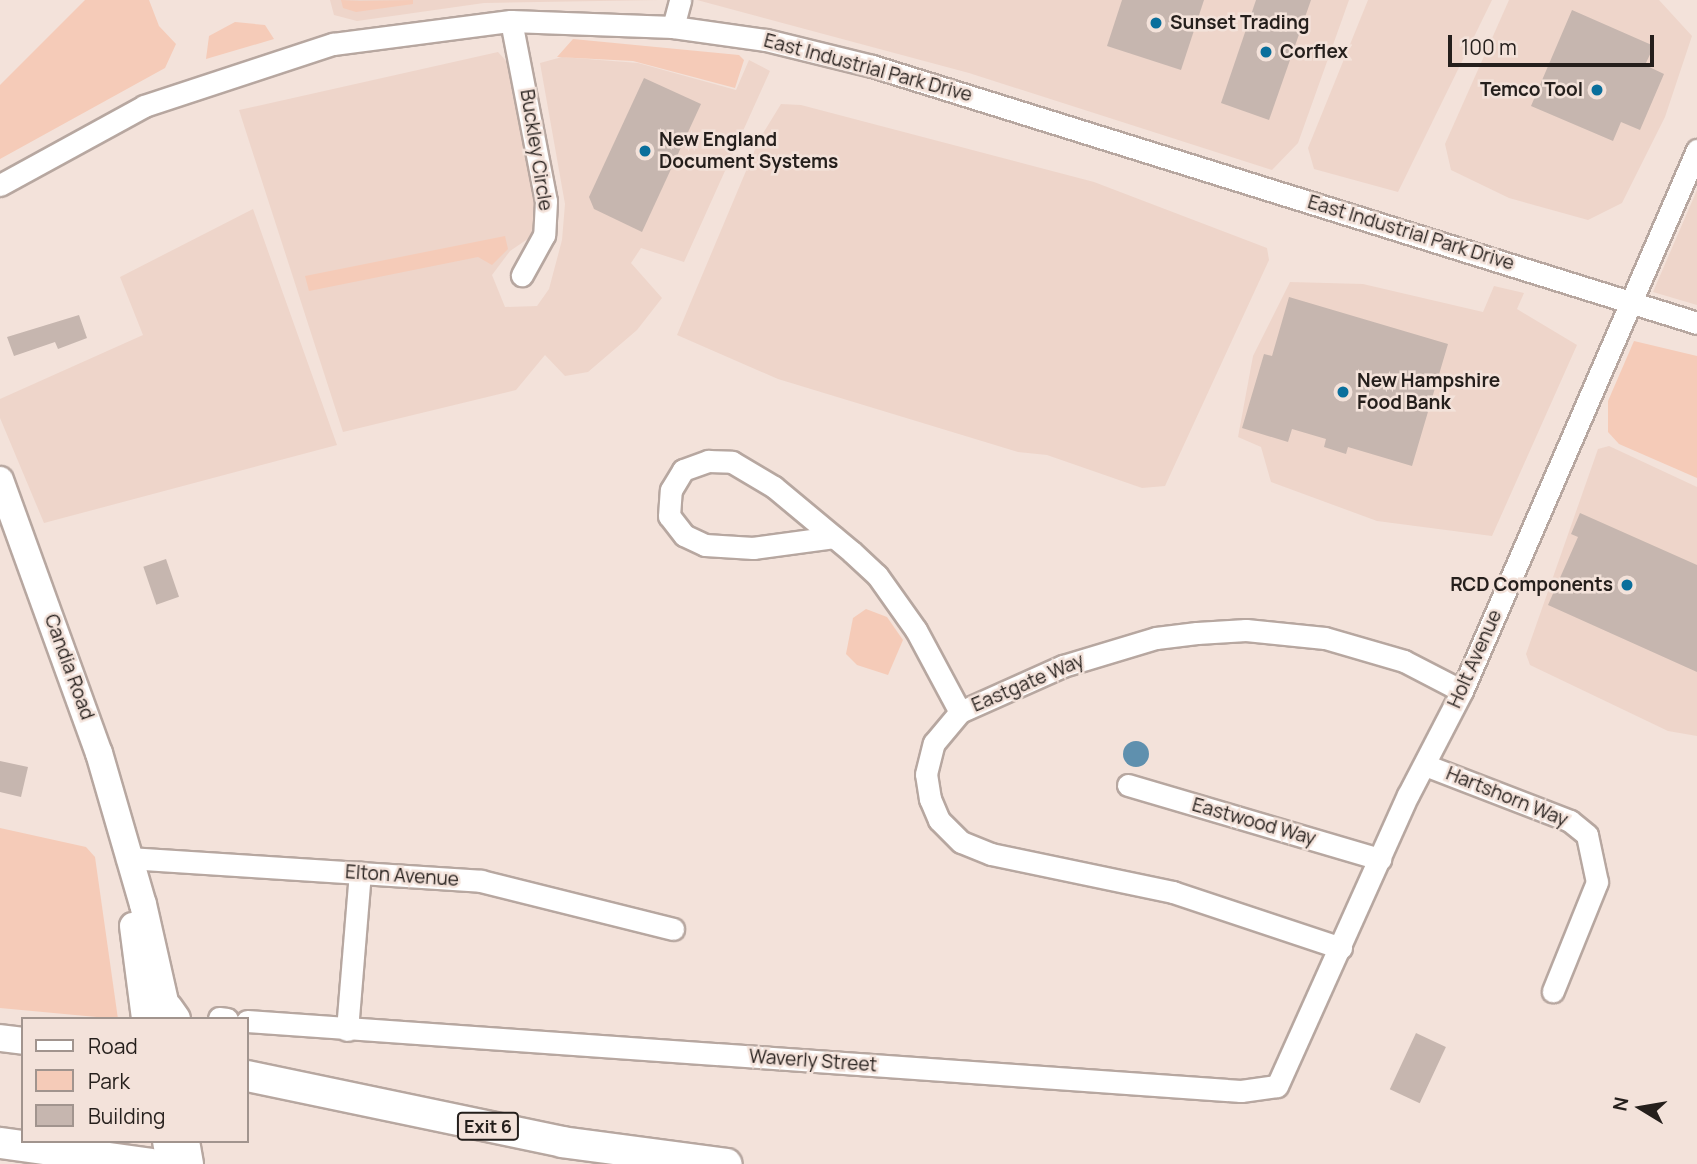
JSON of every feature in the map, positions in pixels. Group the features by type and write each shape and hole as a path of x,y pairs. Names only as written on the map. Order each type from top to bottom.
{"highway":[{"name":"Exit 6","path":"248,1076 562,1142 727,1164"},
{"path":"0,1143 151,1164"}],"main road":[{"name":"Candia Road","path":"0,480 99,753 164,1016"},
{"path":"0,1038 21,1041"},
{"path":"166,1143 170,1164"},
{"path":"186,1143 190,1164"}],"street":[{"path":"673,27 680,0"},
{"name":"East Industrial Park Drive","path":"0,185 144,106 289,55 380,35 511,21 673,27 766,40 872,66 1697,323"},
{"name":"Buckley Circle","path":"511,21 546,201 544,235 522,275"},
{"name":"Holt Avenue","path":"1277,1086 1380,859 1462,691 1697,150"},
{"name":"East Industrial Park Drive","path":"0,198 34,168"},
{"path":"834,537 752,548 705,545 684,535 669,516 671,490 683,470 708,461 732,462 774,486 834,537 897,601 960,712"},
{"name":"Eastgate Way","path":"1341,948 1173,892 991,854 961,842 939,820 926,774 934,743 960,712 1113,649 1156,638 1246,630 1363,648 1404,661 1462,691"},
{"name":"Hartshorn Way","path":"1425,765 1570,821 1587,835 1597,882 1553,991"},
{"name":"Eastwood Way","path":"1128,785 1380,859"},
{"name":"Elton Avenue","path":"127,858 481,881 673,929"},
{"path":"348,1030 360,873"},
{"name":"Waverly Street","path":"248,1021 1241,1091 1277,1086"}],"shaded area":[{"path":"330,0 660,0 484,3 357,21 334,15"},
{"path":"697,0 1349,0 1298,143 1272,170 969,73"},
{"path":"1368,0 1492,0 1398,192 1314,169 1308,148"},
{"path":"1509,0 1659,0 1692,36 1665,117 1622,203 1588,220 1509,198 1451,170 1445,144"},
{"path":"498,52 509,64 537,197 532,236 510,251 492,275 505,307 537,306 549,289 562,240 565,204 540,63 562,57 638,63 736,90 749,60 770,71 684,262 641,248 631,263 662,298 637,330 588,372 565,376 545,355 516,390 343,432 239,110"},
{"path":"781,104 801,105 1094,182 1267,248 1269,260 1165,486 1142,488 1047,455 1018,452 778,379 677,335 759,140"},
{"path":"1697,190 1697,305 1653,292"},
{"path":"253,209 337,445 44,523 0,418 0,399 143,335 120,277"},
{"path":"1290,282 1363,284 1483,312 1494,286 1524,293 1517,309 1577,345 1492,536 1377,521 1271,482 1261,447 1238,437 1253,356"},
{"path":"1609,446 1697,487 1697,736 1668,731 1530,665 1526,654 1598,449"}],"green space":[{"path":"85,0 149,0 159,26 176,44 165,68 0,159 0,85"},
{"path":"341,0 413,0 413,4 356,12 343,8"},
{"path":"235,22 265,25 274,39 206,59 209,36"},
{"path":"573,39 739,55 744,60 735,88 633,61 557,57"},
{"path":"505,236 508,249 492,265 478,257 309,291 305,276"},
{"path":"1634,341 1697,356 1697,478 1619,444 1608,432 1608,401"},
{"path":"866,609 887,617 903,640 888,675 857,665 846,654 853,618"},
{"path":"0,828 86,847 95,857 118,1017 0,1008"}],"water":[{"path":"1136,741 1145,745 1149,754 1145,763 1136,767 1127,763 1123,754 1127,745"}],"building":[{"name":"Sunset Trading","path":"1122,0 1204,0 1181,70 1107,46"},
{"name":"Corflex","path":"1256,0 1311,0 1269,120 1221,103"},
{"name":"Temco Tool","path":"1572,10 1654,46 1645,65 1664,74 1640,130 1621,122 1613,141 1531,106"},
{"name":"New England Document Systems","path":"644,78 701,104 642,232 594,209 589,197"},
{"name":"New Hampshire Food Bank","path":"1289,297 1448,344 1412,466 1348,447 1346,454 1324,447 1326,439 1292,429 1288,442 1242,428 1264,354 1272,356"},
{"path":"79,315 87,338 58,349 55,342 14,356 7,337"},
{"name":"RCD Components","path":"1580,513 1697,565 1697,672 1548,605 1578,537 1571,534"},
{"path":"166,559 179,597 156,605 143,567"},
{"path":"0,761 28,767 21,797 0,792"},
{"path":"1416,1033 1446,1047 1420,1103 1390,1089"}],"place":[{"name":"Sunset Trading","path":"1156,23"},
{"name":"Corflex","path":"1266,52"},
{"name":"Temco Tool","path":"1597,90"},
{"name":"New England Document Systems","path":"645,151"},
{"name":"New Hampshire Food Bank","path":"1343,392"},
{"name":"RCD Components","path":"1627,585"}]}
